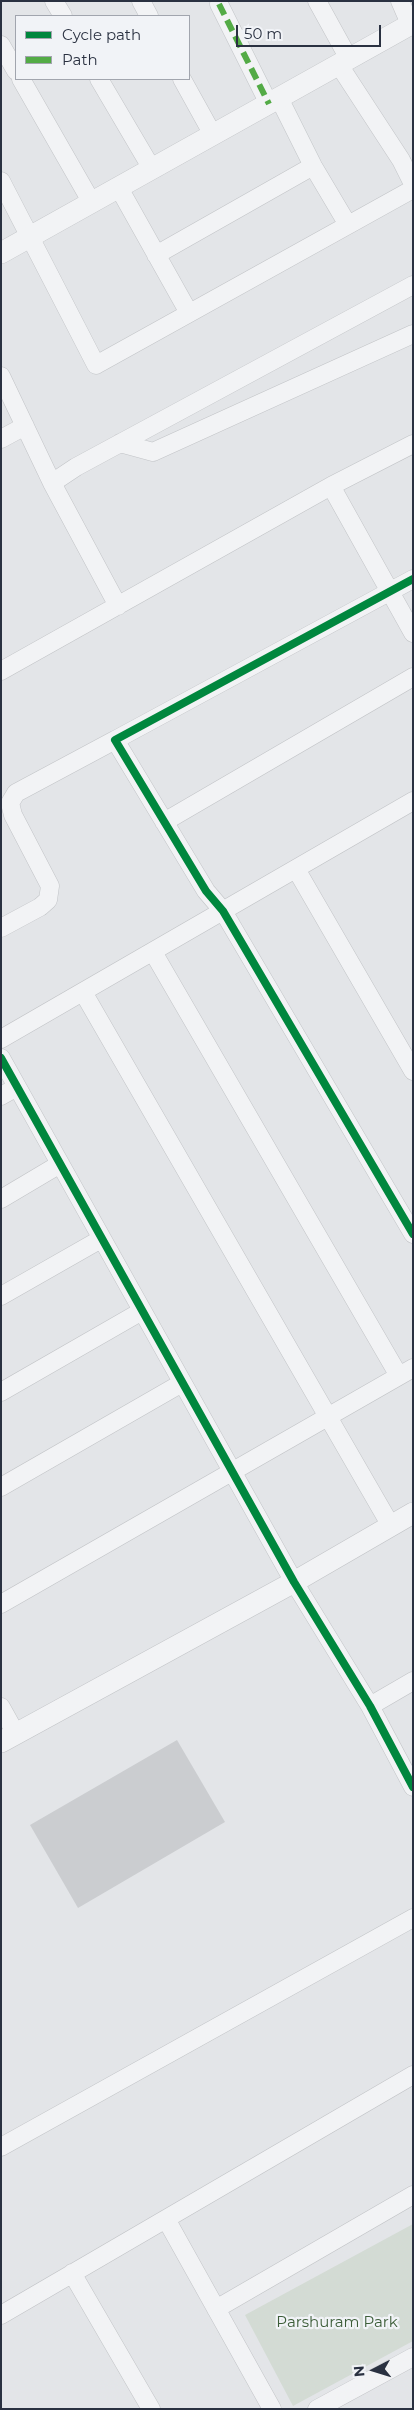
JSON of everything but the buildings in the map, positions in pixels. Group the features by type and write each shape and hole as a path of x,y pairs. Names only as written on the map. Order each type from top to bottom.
{"street":[{"path":"54,1 62,15"},
{"path":"141,1 148,15"},
{"path":"317,1 344,62 413,184"},
{"path":"1,253 412,24 400,1"},
{"path":"219,4 274,101 348,224"},
{"path":"1,45 15,69"},
{"path":"22,80 92,203"},
{"path":"100,80 152,169"},
{"path":"183,80 213,135"},
{"path":"156,255 313,166"},
{"path":"1,181 96,364 413,189"},
{"path":"119,188 189,313"},
{"path":"52,484 76,467 413,285"},
{"path":"120,443 153,452 413,334"},
{"path":"1,376 52,484 118,606"},
{"path":"1,439 25,426"},
{"path":"1,671 330,486 413,444"},
{"path":"330,486 413,633"},
{"path":"1,928 40,907 48,900 50,886 13,815 10,802 16,792 413,579"},
{"path":"164,822 413,677"},
{"path":"115,740 206,891 223,911 413,1234"},
{"path":"1,1040 413,801"},
{"path":"296,869 413,1071"},
{"path":"1,1604 231,1470 328,1418 406,1372 153,952"},
{"path":"83,992 391,1526"},
{"path":"1,1058 294,1582 370,1706 413,1787"},
{"path":"1,1096 17,1087"},
{"path":"1,1199 60,1164"},
{"path":"1,1296 101,1239"},
{"path":"1,1392 142,1312"},
{"path":"1,1487 182,1383"},
{"path":"1,1707 9,1738 294,1582 413,1513"},
{"path":"370,1706 413,1681"},
{"path":"1,2146 413,1918"},
{"path":"1,2315 413,2075"},
{"path":"216,2309 413,2195"},
{"path":"166,2219 272,2409"},
{"path":"72,2274 151,2409"},
{"path":"317,2409 413,2357"}],"green space":[{"name":"Parshuram Park","path":"413,2224 413,2341 293,2406 245,2315"}],"marked path":[{"path":"219,4 269,104"}],"cycle path":[{"path":"413,579 115,740 206,891 223,911 413,1234"},
{"path":"1,1058 294,1582 370,1706 413,1787"}]}
